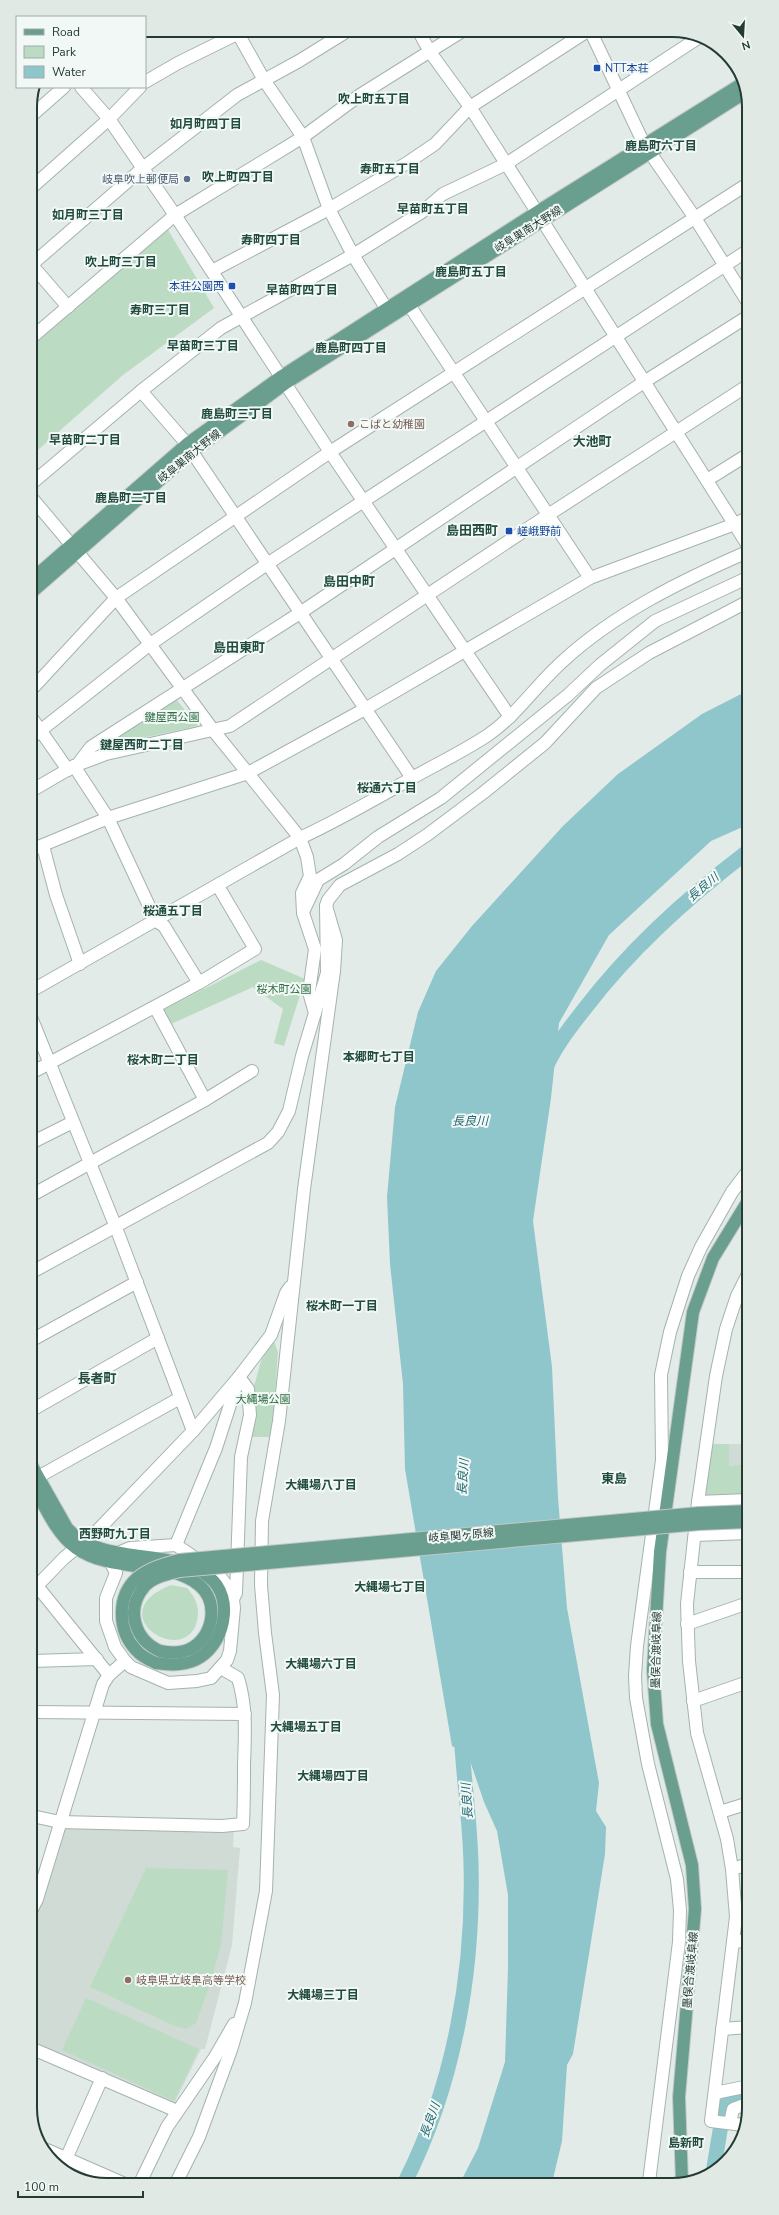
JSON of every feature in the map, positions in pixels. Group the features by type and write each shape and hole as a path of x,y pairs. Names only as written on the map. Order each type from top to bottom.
{"main road":[{"name":"岐阜巣南大野線","path":"648,149 739,86"},
{"name":"岐阜巣南大野線","path":"37,575 74,547 189,448 284,379 539,216 648,149 741,95"},
{"name":"岐阜巣南大野線","path":"389,312 409,305 539,216"},
{"name":"岐阜巣南大野線","path":"37,587 74,547"},
{"name":"墨俣合渡岐阜線","path":"682,2177 680,2097 695,1909 692,1865 657,1724 653,1670 660,1552 693,1312 713,1258 742,1211"},
{"name":"岐阜関ヶ原線","path":"37,1483 67,1528 81,1545 97,1560 168,1571 200,1585 209,1598 211,1623 205,1637 191,1649 158,1657"},
{"name":"岐阜関ヶ原線","path":"81,1545 118,1553 171,1560 193,1568 210,1577 220,1593 224,1616 219,1635 214,1644 196,1660 183,1664 136,1651 128,1638 122,1623 123,1601 136,1579 149,1569 178,1560 698,1513 742,1511"},
{"name":"岐阜関ヶ原線","path":"158,1657 151,1647 140,1637 135,1623 135,1607 144,1586 155,1579 180,1571 699,1524 742,1522"}],"street":[{"path":"146,81 228,37"},
{"path":"243,37 264,80 303,137 329,209 353,255 389,312"},
{"path":"37,260 143,168 237,95 299,61 338,37"},
{"path":"422,37 430,52 470,107 742,536"},
{"path":"37,333 175,215 303,137 360,95 453,37"},
{"path":"212,271 329,209 435,144 470,107 579,37"},
{"path":"593,37 648,149 695,218 742,293"},
{"path":"37,479 141,391 221,328 242,315 353,255 422,212 443,194 506,164 694,41"},
{"path":"37,111 63,88"},
{"path":"82,88 110,119 242,315 330,452 510,717"},
{"path":"37,183 110,119 139,88"},
{"path":"37,684 116,598 236,518 330,452 742,188"},
{"path":"37,734 149,645 267,564 742,254"},
{"path":"37,272 68,307"},
{"path":"409,305 453,374 590,578"},
{"path":"73,767 91,747 300,613 644,382 742,320"},
{"path":"37,787 73,767 132,747 230,726 332,660 548,515 742,389"},
{"path":"141,391 189,448 412,778"},
{"path":"707,480 742,458"},
{"path":"37,504 116,598 149,645 213,730 300,838 307,857 310,876 302,893 303,913 315,949 309,992 315,1013"},
{"path":"37,848 108,818 248,773 365,709 590,578 742,520"},
{"path":"37,988 300,838 344,817 469,747 489,734 510,717 563,661 597,633 696,574 742,554"},
{"path":"303,913 318,880 344,864 378,837 441,798 644,630 678,609 742,580"},
{"path":"37,1269 115,1225 268,1143 278,1132 289,1111 302,1056 327,973 326,906 328,900 340,885 398,854 427,835 483,793 545,743 596,688 650,653 742,605"},
{"path":"37,736 73,767 108,818 156,921 164,926 199,983"},
{"path":"43,846 56,895 80,964"},
{"path":"37,1070 199,983 255,949 218,886"},
{"path":"178,2178 199,2137 231,2050 245,2003 266,1891 273,1695 265,1633 261,1585 262,1521 279,1421 304,1189 334,971 336,940 326,906"},
{"path":"155,1007 205,1100"},
{"path":"37,1033 115,1225 193,1431"},
{"path":"37,1192 205,1100 252,1071"},
{"path":"37,1140 73,1122"},
{"path":"650,2178 679,1942 680,1910 674,1860 639,1720 635,1676 662,1460 661,1375 670,1332 688,1276 717,1218 742,1180"},
{"path":"37,1337 137,1282"},
{"path":"37,1586 64,1558 81,1545 193,1431 239,1377 271,1335 286,1293 293,1282"},
{"path":"740,2125 711,2122 736,1917 732,1869 727,1839 697,1733 693,1701 688,1624 690,1572 698,1502 716,1376 726,1330 737,1296 742,1286"},
{"path":"37,1407 158,1338"},
{"path":"176,1546 216,1448 239,1377"},
{"path":"233,1600 236,1593 241,1457 250,1415 248,1389 239,1377"},
{"path":"37,1479 180,1398"},
{"path":"698,1502 742,1500"},
{"path":"695,1535 742,1533"},
{"path":"111,1563 116,1573 106,1598 106,1621 115,1647 125,1661 131,1666 168,1683 197,1681 211,1678 221,1668 230,1651 234,1608 229,1588 217,1573 176,1546 130,1548 118,1553"},
{"path":"690,1572 742,1572"},
{"path":"37,1592 97,1659 109,1675"},
{"path":"688,1624 742,1605"},
{"path":"37,1661 97,1659"},
{"path":"37,1894 103,1684 109,1675 125,1661"},
{"path":"37,1817 60,1822 222,1826 243,1824 244,1696 238,1678 221,1668"},
{"path":"693,1701 742,1684"},
{"path":"37,1712 245,1714"},
{"path":"720,1812 742,1805"},
{"path":"732,1869 742,1866"},
{"path":"733,1943 742,1941"},
{"path":"142,2178 177,2111 215,2057 245,2003"},
{"path":"722,2029 742,2028"},
{"path":"37,2051 177,2111"},
{"path":"64,2163 102,2078"},
{"path":"714,2093 742,2087"},
{"path":"724,2123 733,2109 742,2104"},
{"path":"66,2164 106,2178"}],"shaded area":[{"path":"729,1444 742,1444 742,1465 729,1466"},
{"name":"岐阜県立岐阜高等学校","path":"63,1827 234,1828 233,1847 240,1848 232,1945 205,2049 201,2049 174,2104 37,2045 37,1910"}],"green space":[{"path":"167,228 214,308 123,375 37,451 37,342"},
{"name":"鍵屋西公園","path":"175,698 198,726 96,748"},
{"name":"桜木町公園","path":"261,960 305,979 284,1046 274,1043 283,1009 253,987 171,1024 161,1011"},
{"name":"大縄場公園","path":"273,1339 278,1352 272,1437 252,1437 251,1397 261,1361"},
{"path":"714,1444 729,1444 729,1466 742,1465 742,1495 707,1497 704,1493 710,1447"},
{"path":"171,1585 187,1588 198,1607 197,1621 189,1634 178,1640 164,1638 152,1632 144,1622 143,1610 151,1597"},
{"path":"146,1868 228,1870 221,1944 211,1982 196,2023 186,2029 175,2026 90,1987"},
{"path":"86,1998 199,2049 174,2101 62,2050"}],"water":[{"name":"長良川","path":"742,694 742,827 711,841 609,935 559,1023 551,1098 533,1221 552,1367 558,1498 567,1608 599,1783 596,1811 606,1827 605,1854 573,2054 567,2065 562,2141 553,2178 463,2178 478,2148 505,2062 508,1968 508,1895 497,1831 484,1802 468,1755 452,1746 405,1469 403,1384 390,1264 387,1197 395,1107 418,1012 436,971 472,926 563,826 618,774 702,714"}],"waterway":[{"name":"長良川","path":"546,1067 554,1051 569,1029 622,964 682,905 742,856"},
{"name":"長良川","path":"407,2178 436,2108 448,2068 457,2028 469,1946 471,1864 461,1731"},
{"path":"715,2163 724,2107 733,2098 742,2096"}],"place":[{"name":"NTT本荘","path":"597,68"},
{"name":"岐阜吹上郵便局","path":"187,179"},
{"name":"本荘公園西","path":"232,286"},
{"name":"こばと幼稚園","path":"351,424"},
{"name":"嵯峨野前","path":"509,531"},
{"name":"岐阜県立岐阜高等学校","path":"128,1980"}],"district":[{"name":"吹上町五丁目","path":"374,99"},
{"name":"如月町四丁目","path":"206,124"},
{"name":"鹿島町六丁目","path":"661,146"},
{"name":"寿町五丁目","path":"390,169"},
{"name":"吹上町四丁目","path":"238,177"},
{"name":"早苗町五丁目","path":"433,209"},
{"name":"如月町三丁目","path":"88,215"},
{"name":"寿町四丁目","path":"271,240"},
{"name":"吹上町三丁目","path":"121,262"},
{"name":"鹿島町五丁目","path":"471,272"},
{"name":"早苗町四丁目","path":"302,290"},
{"name":"寿町三丁目","path":"160,310"},
{"name":"早苗町三丁目","path":"203,346"},
{"name":"鹿島町四丁目","path":"351,348"},
{"name":"鹿島町三丁目","path":"237,414"},
{"name":"早苗町二丁目","path":"85,440"},
{"name":"大池町","path":"592,441"},
{"name":"鹿島町二丁目","path":"131,498"},
{"name":"島田西町","path":"472,530"},
{"name":"島田中町","path":"349,581"},
{"name":"島田東町","path":"239,647"},
{"name":"鍵屋西町二丁目","path":"142,745"},
{"name":"桜通六丁目","path":"387,788"},
{"name":"桜通五丁目","path":"173,911"},
{"name":"本郷町七丁目","path":"379,1057"},
{"name":"桜木町二丁目","path":"163,1060"},
{"name":"桜木町一丁目","path":"342,1306"},
{"name":"長者町","path":"97,1378"},
{"name":"東島","path":"614,1478"},
{"name":"大縄場八丁目","path":"321,1485"},
{"name":"西野町九丁目","path":"115,1534"},
{"name":"大縄場七丁目","path":"390,1587"},
{"name":"大縄場六丁目","path":"321,1664"},
{"name":"大縄場五丁目","path":"306,1727"},
{"name":"大縄場四丁目","path":"333,1776"},
{"name":"大縄場三丁目","path":"323,1995"},
{"name":"島新町","path":"686,2143"}]}
